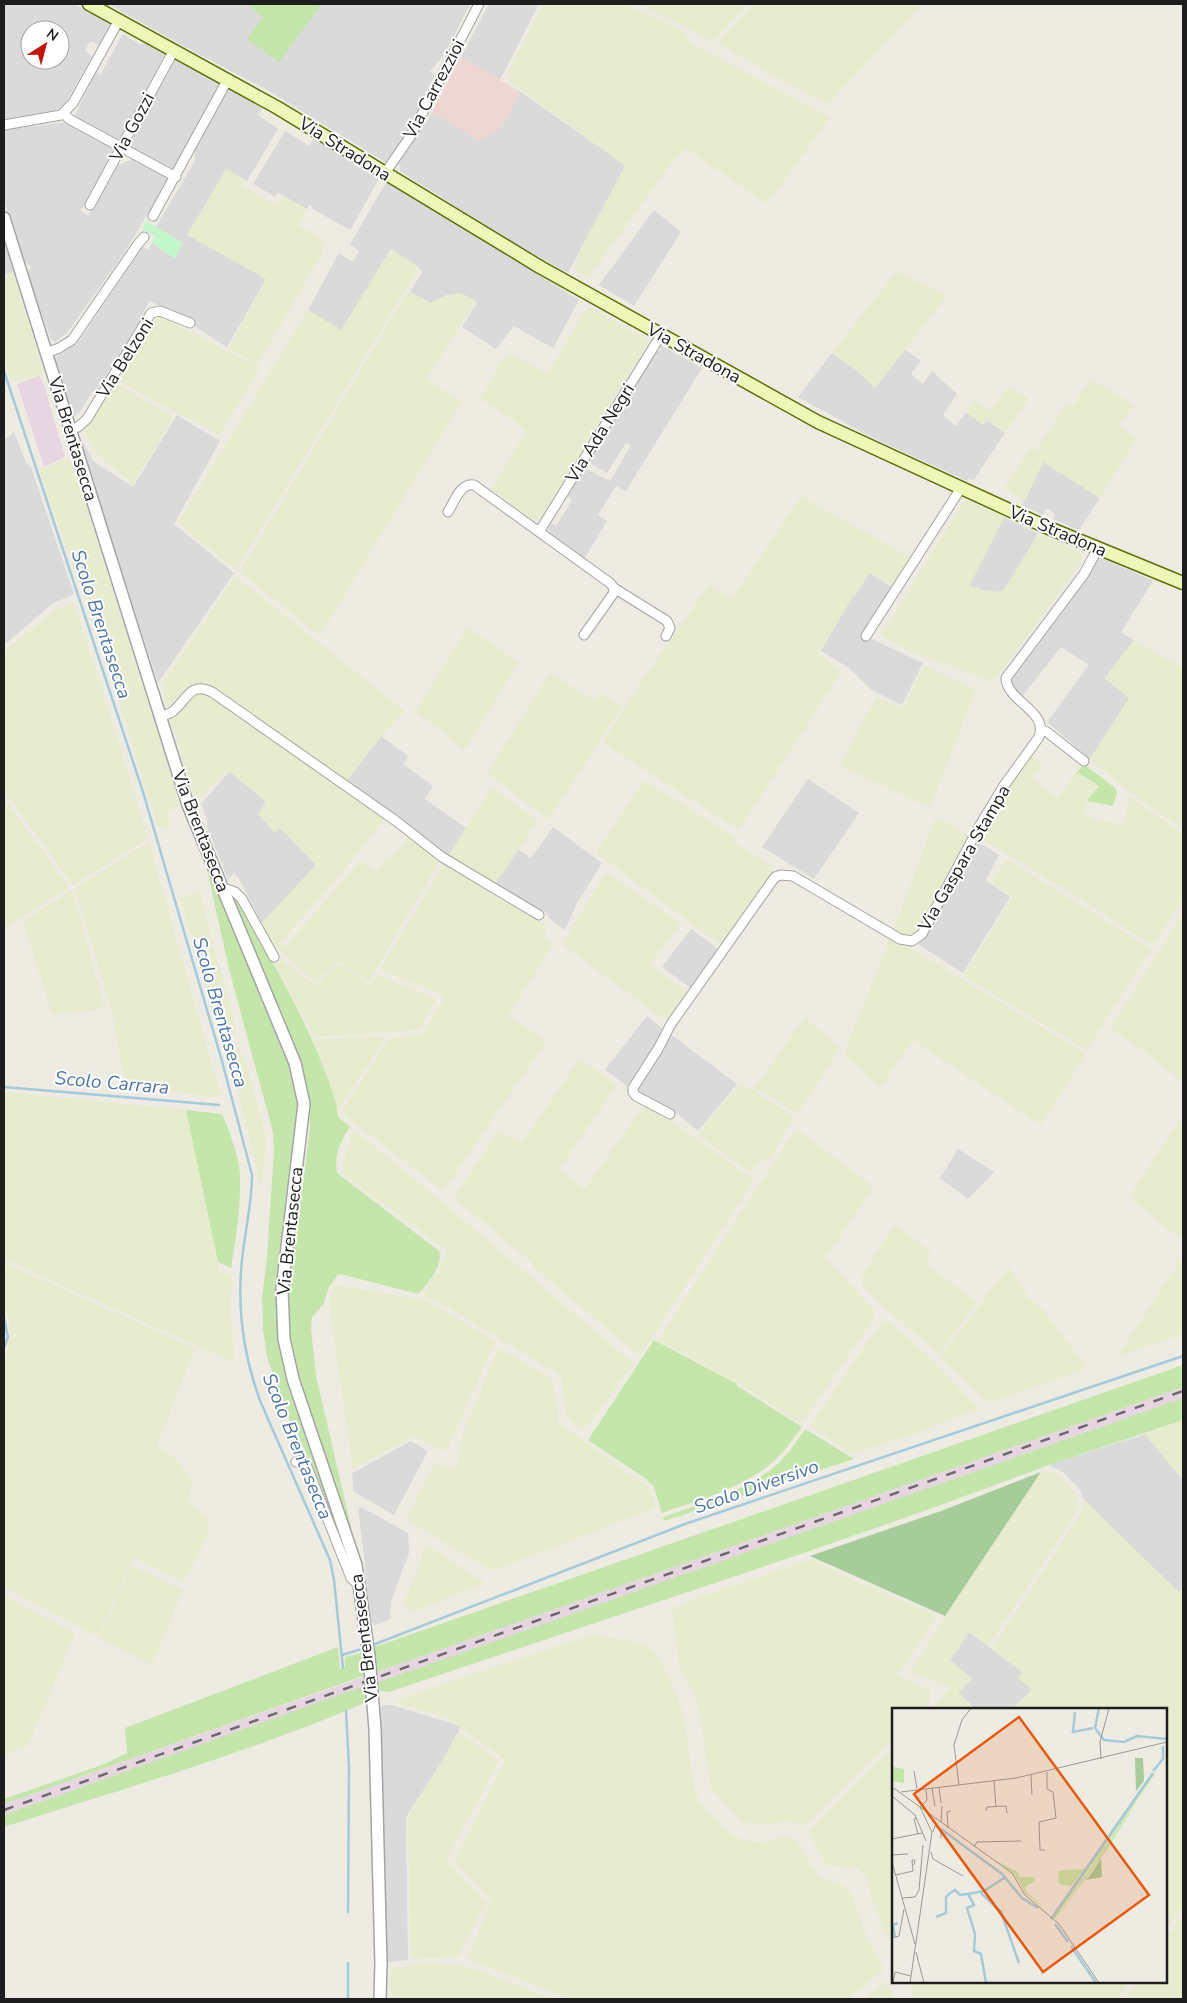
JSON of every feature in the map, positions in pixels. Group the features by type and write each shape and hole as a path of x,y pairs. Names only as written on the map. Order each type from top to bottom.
{"main road":[{"name":"Via Stradona","path":"88,4 228,79 525,258 832,429 961,488 1183,583"}],"street":[{"name":"Via Carrezzioi","path":"385,173 410,137 479,4"},
{"path":"4,125 52,118 64,113 73,103 118,20"},
{"name":"Via Gozzi","path":"90,205 174,50"},
{"path":"154,216 228,79"},
{"path":"64,113 69,118 176,177"},
{"name":"Via Brentasecca","path":"4,218 188,805 279,1023 299,1079 304,1104 283,1276 284,1339 287,1356 356,1565 360,1586 367,1636 375,1729 381,1964 380,1999"},
{"path":"46,353 72,340 144,237"},
{"name":"Via Belzoni","path":"70,430 87,420 151,313 160,311 190,323"},
{"name":"Via Ada Negri","path":"539,532 661,335"},
{"path":"448,512 464,486 474,485 610,583 614,588 668,621 670,628 666,636"},
{"path":"866,636 961,488"},
{"path":"1084,761 1042,730 1038,720 1009,689 1006,678 1084,574 1098,548"},
{"path":"584,635 609,601 614,588"},
{"path":"161,716 175,710 192,691 199,688 212,692 396,821 442,857 538,915"},
{"name":"Via Gaspara Stampa","path":"670,1114 647,1104 632,1092 636,1080 658,1049 671,1024 770,882 775,877 781,875 793,876 900,939 906,941 916,940 927,926 980,825 1003,787 1042,730"},
{"path":"221,887 235,892 242,899 274,957"},
{"path":"296,1462 302,1460 305,1462 351,1578 360,1586"}],"shaded area":[{"path":"4,4 74,4 108,22 110,26 99,45 90,41 85,51 92,56 63,106 53,111 4,119"},
{"path":"108,4 249,4 264,17 301,30 322,4 470,4 445,53 430,72 435,76 425,92 426,97 401,144 385,162 271,92"},
{"path":"489,4 539,4 500,80 461,57"},
{"path":"123,34 141,45 144,41 167,54 120,141 74,117 96,72 100,75"},
{"path":"461,57 521,92 501,128 479,140 432,112"},
{"path":"173,58 221,84 173,171 126,145"},
{"path":"227,87 263,107 258,115 278,129 247,181 226,169 266,279 227,347 192,325 193,318 189,320 182,318 150,301 143,312 142,318 95,393 92,392 80,412 71,419 53,359 77,344 143,247 148,250 152,243 175,258 183,243 156,227 195,160 195,148"},
{"path":"521,92 626,166 568,273 504,237 400,171 399,162 423,122 427,121 432,112 479,140 501,128"},
{"path":"67,122 116,149 85,205 80,210 88,216 115,166 135,158 169,178 124,253 67,333 55,342 51,339 27,274 31,267 25,262 23,264 4,200 4,130"},
{"path":"285,131 309,146 314,138 380,177 350,230 313,209 310,204 307,209 278,193 275,197 253,184"},
{"path":"387,181 579,300 553,348 514,326 496,349 462,327 477,302 468,296 447,295 430,303 410,292 423,271 391,249 341,331 308,310 339,253 353,262 359,251 350,244"},
{"path":"654,210 681,232 634,306 599,285"},
{"path":"4,240 13,272 4,275"},
{"path":"659,344 702,368 626,491 616,486 598,515 607,521 584,559 550,535 549,528 551,524 556,526 572,500 566,495 583,467 610,481 631,445 626,443 607,473 587,461 653,353 661,350"},
{"path":"905,350 921,361 911,374 923,384 932,371 957,394 943,415 956,426 966,412 983,425 987,420 1005,433 973,481 969,478 967,481 869,436 798,397 832,353 856,370 875,387"},
{"path":"39,376 44,385 65,457 44,467 17,384"},
{"path":"177,415 220,441 174,524 234,573 158,683 81,445 83,442 93,461 133,487"},
{"path":"14,432 26,462 31,467 74,594 52,604 4,645 4,440"},
{"path":"1043,462 1100,498 1079,530 1053,519 1055,514 1047,508 1043,515 1022,505"},
{"path":"1004,517 1038,534 1004,590 999,592 969,586"},
{"path":"1099,557 1153,581 1121,632 1134,640 1105,678 1130,698 1090,759 1047,722 1089,665 1061,647 1021,698 1011,685 1010,677 1084,582"},
{"path":"869,573 892,587 862,636 868,637 923,663 902,705 873,691 849,668 821,651 853,596 855,596"},
{"path":"381,736 408,756 403,764 433,786 425,799 466,828 449,855 435,847 346,782"},
{"path":"230,771 266,802 275,832 280,827 316,865 262,923 239,879 234,873 228,879 207,827 207,819 201,804"},
{"path":"808,779 859,813 814,879 762,847"},
{"path":"553,827 602,863 577,903 565,930 538,907 535,908 495,884 517,849 531,858"},
{"path":"975,840 999,855 986,880 1010,897 963,973 919,945"},
{"path":"691,929 719,950 692,989 662,967"},
{"path":"647,1016 664,1030 656,1046 627,1086 605,1070"},
{"path":"669,1033 737,1084 698,1131 669,1107 654,1103 637,1092 638,1085"},
{"path":"958,1149 994,1172 968,1199 940,1178"},
{"path":"1183,1387 1183,1398 4,1815 4,1804"},
{"path":"1145,1434 1183,1480 1183,1589 1179,1593 1085,1501 1079,1489 1063,1472 1049,1465"},
{"path":"411,1441 428,1451 394,1515 354,1492 352,1473"},
{"path":"361,1507 408,1533 409,1553 391,1601 390,1619 375,1625 371,1622 367,1597 358,1509"},
{"path":"969,1632 1022,1672 1032,1690 1013,1708 975,1708 958,1693 971,1678 950,1660"},
{"path":"382,1705 392,1705 461,1726 442,1762 406,1817 408,1960 387,1962 380,1711"}],"green space":[{"path":"249,4 322,4 279,62 247,39 263,17"},
{"path":"544,4 625,4 679,29 687,36 690,42 830,118 767,204 685,148 668,168 588,278 574,269 580,250 625,166 507,79 519,51"},
{"path":"637,4 748,4 713,42"},
{"path":"754,4 923,4 828,104 718,43"},
{"path":"226,169 244,179 241,185 277,206 283,196 307,209 299,225 325,242 322,254 257,365 229,348 266,279 187,235"},
{"path":"146,221 183,243 175,258 152,243 155,236 142,228"},
{"path":"391,249 419,267 236,570 178,523 308,310 341,330"},
{"path":"13,272 44,373 12,383 4,358 4,275"},
{"path":"896,272 947,296 875,388 856,370 832,353"},
{"path":"410,292 430,303 457,293 468,296 476,301 426,380 462,401 322,633 319,635 240,572 407,293"},
{"path":"589,307 649,341 541,518 536,521 510,504 492,489 525,432 515,421 480,399 503,358 511,354 548,374 583,313"},
{"path":"162,317 260,368 219,436 196,421 184,417 116,379 149,323 155,318"},
{"path":"1091,379 1134,405 1118,426 1137,438 1100,498 1043,462 1024,502 1005,487 1029,449 1036,451 1066,404 1072,407"},
{"path":"115,386 122,387 174,417 133,484 98,455 83,430 110,388"},
{"path":"1008,387 1029,398 1005,433 988,420 983,425 966,412 974,399 991,411"},
{"path":"69,459 82,492 180,805 167,813 171,826 159,830 104,654 39,470"},
{"path":"801,496 911,558 893,586 869,573 855,596 853,596 818,654 842,671 739,830 603,743 639,685 709,585 732,599"},
{"path":"965,500 1004,517 969,586 999,592 1004,590 1038,534 1083,554 1081,562 993,682 913,652 881,636"},
{"path":"235,576 405,711 381,736 346,782 211,686 200,683 190,686 170,705 166,706 162,685"},
{"path":"72,603 75,606 99,679 148,838 73,885 4,791 4,651 56,610"},
{"path":"467,628 492,643 518,663 465,750 416,711"},
{"path":"1134,640 1183,668 1183,829 1131,793 1090,759 1129,698 1105,678"},
{"path":"924,666 976,689 930,808 840,765 876,697 903,709"},
{"path":"550,673 596,701 601,693 622,706 549,820 487,773"},
{"path":"195,693 208,693 385,818 344,870 280,943 282,947 285,947 360,861 377,873 387,858 390,860 409,836 440,861 369,982 338,961 315,982 272,943 262,923 316,865 280,828 275,833 258,814 266,802 229,771 224,769 225,771 197,803 170,718"},
{"path":"1030,754 1043,764 1032,779 1058,798 1074,776 1079,773 1099,786 1086,802 1084,814 1096,820 1124,825 1129,798 1131,798 1183,834 1183,899 1153,946 1089,904 976,835"},
{"path":"1084,764 1115,788 1117,792 1113,806 1087,801 1099,786 1079,773 1074,776"},
{"path":"644,781 735,837 732,841 773,867 773,871 721,945 596,853"},
{"path":"492,787 538,821 495,884 449,855"},
{"path":"4,798 69,887 4,929"},
{"path":"937,817 969,836 919,932 910,938 895,931 893,927"},
{"path":"149,842 221,1096 215,1097 126,1086 110,1005 75,888"},
{"path":"1006,859 1151,949 1087,1050 963,976 1013,897 992,882"},
{"path":"205,861 292,1068 301,1102 292,1148 275,1291 280,1317 346,1553 309,1459 291,1424 267,1357 263,1329 262,1298 267,1256 274,1150 273,1132 230,973"},
{"path":"445,863 546,925 545,937 553,945 508,1015 543,1039 545,1044 443,1191 343,1114 343,1109 389,1039 423,1034 444,999 442,995 380,969"},
{"path":"606,872 681,923 650,964 688,993 670,1018 667,1019 659,1016 562,944"},
{"path":"72,890 104,1006 95,1010 52,1014 23,922"},
{"path":"198,891 202,893 202,902 237,1032 221,1038 180,898"},
{"path":"231,894 239,902 295,1005 329,1081 338,1117 350,1127 339,1149 336,1160 337,1173 439,1251 440,1256 437,1268 418,1294 340,1274 329,1287 323,1305 312,1317 311,1329 316,1376 356,1548 299,1382 289,1337 290,1282 310,1128 309,1106"},
{"path":"1183,913 1183,1082 1148,1054 1110,1029"},
{"path":"890,939 927,958 1086,1054 1041,1125 913,1040 880,1088 846,1056 846,1047"},
{"path":"277,956 315,986 338,963 370,985 377,974 436,1000 418,1030 314,1037 271,959"},
{"path":"805,1017 839,1047 798,1114 758,1089 756,1092 794,1117 769,1161 763,1159 750,1172 698,1135 699,1132 739,1085 743,1084 753,1090"},
{"path":"386,1037 338,1110 313,1039"},
{"path":"238,1046 246,1063 265,1134 266,1147 262,1181 260,1182 231,1063 226,1050"},
{"path":"580,1059 617,1085 559,1170 585,1189 644,1105 674,1123 754,1180 640,1356 532,1266 533,1263 454,1198 499,1131 519,1142 523,1141"},
{"path":"4,1092 186,1110 210,1209 211,1230 218,1270 232,1276 230,1311 234,1363 4,1259"},
{"path":"186,1110 222,1114 236,1152 240,1174 240,1198 231,1268 218,1262"},
{"path":"1183,1116 1183,1238 1179,1238 1133,1201 1131,1194"},
{"path":"798,1130 870,1184 872,1190 825,1258 875,1311 872,1321 807,1416 800,1423 741,1385 658,1340 792,1135"},
{"path":"353,1132 356,1132 422,1185 633,1363 589,1424 581,1429 575,1426 566,1415 561,1376 448,1307 423,1295 447,1256 444,1248 341,1173"},
{"path":"895,1224 931,1252 926,1264 977,1302 939,1354 882,1305 862,1285 861,1277"},
{"path":"1183,1257 1183,1334 1119,1356 1118,1355"},
{"path":"4,1263 195,1348 157,1446 173,1456 189,1476 193,1484 187,1502 200,1509 199,1514 210,1519 207,1526 209,1531 183,1583 133,1557 100,1634 93,1634 4,1587 4,1360 11,1335 4,1307"},
{"path":"1009,1267 1028,1297 1044,1311 1085,1365 1083,1370 995,1401 987,1401 940,1357"},
{"path":"335,1285 427,1301 495,1341 448,1448 442,1451 414,1436 353,1469 331,1320 330,1299"},
{"path":"889,1321 925,1353 979,1408 915,1434 854,1453 847,1451 810,1426 871,1337 883,1322"},
{"path":"654,1340 737,1384 737,1386 802,1427 778,1457 753,1476 723,1491 662,1513 654,1487 646,1479 588,1440"},
{"path":"501,1349 552,1379 559,1417 557,1421 647,1485 655,1501 655,1508 498,1569 490,1569 406,1520 435,1463 453,1470 455,1468 460,1455 459,1446 464,1430 498,1350"},
{"path":"1183,1365 1183,1387 374,1673 372,1648"},
{"path":"1183,1398 1183,1420 1049,1465 804,1553 389,1692 381,1691 376,1683"},
{"path":"1183,1420 1183,1480 1145,1434"},
{"path":"805,1429 854,1459 664,1521 663,1517 718,1498 758,1478 780,1461"},
{"path":"1041,1472 1056,1473 1072,1489 1078,1500 1076,1513 988,1646 969,1632 950,1660 972,1679 958,1693 975,1708 931,1708 951,1687 910,1672 965,1585"},
{"path":"1041,1472 945,1616 810,1556 941,1511"},
{"path":"1085,1501 1179,1592 1183,1589 1183,1905 1167,1929 1167,1708 1013,1708 1032,1690 1018,1678 1022,1672 992,1649 1080,1515"},
{"path":"424,1546 428,1546 485,1583 412,1612 404,1602 417,1571"},
{"path":"812,1559 855,1582 873,1587 892,1597 936,1614 936,1617 898,1676 931,1690 929,1702 924,1708 892,1708 892,1740 803,1826 791,1821 767,1825 747,1823 739,1819 711,1788 698,1705 694,1693 679,1665 672,1611 673,1608"},
{"path":"131,1565 183,1590 152,1665 100,1638"},
{"path":"4,1596 75,1633 28,1746 4,1755"},
{"path":"591,1635 626,1640 648,1646 657,1653 678,1698 684,1717 694,1785 699,1802 731,1834 743,1840 763,1843 782,1837 791,1837 798,1842 812,1868 820,1878 845,1886 851,1893 867,1937 884,1969 849,1999 571,1999 467,1959 492,1900 454,1861 506,1760 447,1718 397,1703 399,1700 425,1690"},
{"path":"338,1647 340,1669 345,1667 345,1657 364,1652 366,1675 4,1804 4,1799 102,1765 127,1753 125,1728"},
{"path":"367,1685 369,1701 279,1737 4,1827 4,1815"},
{"path":"459,1732 499,1761 446,1860 486,1902 458,1957 411,1959 408,1818"},
{"path":"892,1747 892,1946 875,1909 866,1877 858,1868 826,1865 808,1832"},
{"path":"1183,1914 1183,1999 1125,1999 1136,1983 1167,1983 1167,1938"},
{"path":"423,1964 462,1965 554,1999 391,1999 390,1973 393,1968"},
{"path":"886,1983 896,1999 865,1999 876,1990"},
{"path":"912,1983 1128,1983 1117,1999 914,1999 911,1991 913,1986"}],"waterway":[{"name":"Scolo Brentasecca","path":"4,371 143,792 222,1061 252,1175 251,1199 242,1259 240,1288 247,1355 261,1403 330,1560 334,1580 343,1668"},
{"name":"Scolo Carrara","path":"4,1087 219,1105"},
{"path":"4,1318 8,1337 4,1348"},
{"name":"Scolo Diversivo","path":"370,1646 685,1524 1183,1356"},
{"name":"Scolo Diversivo","path":"342,1655 365,1648"},
{"name":"Scolo Brentasecca","path":"346,1711 349,1768 348,1912"},
{"name":"Scolo Brentasecca","path":"348,1963 348,1999"}],"railway":[{"path":"4,1810 1183,1391"}]}
